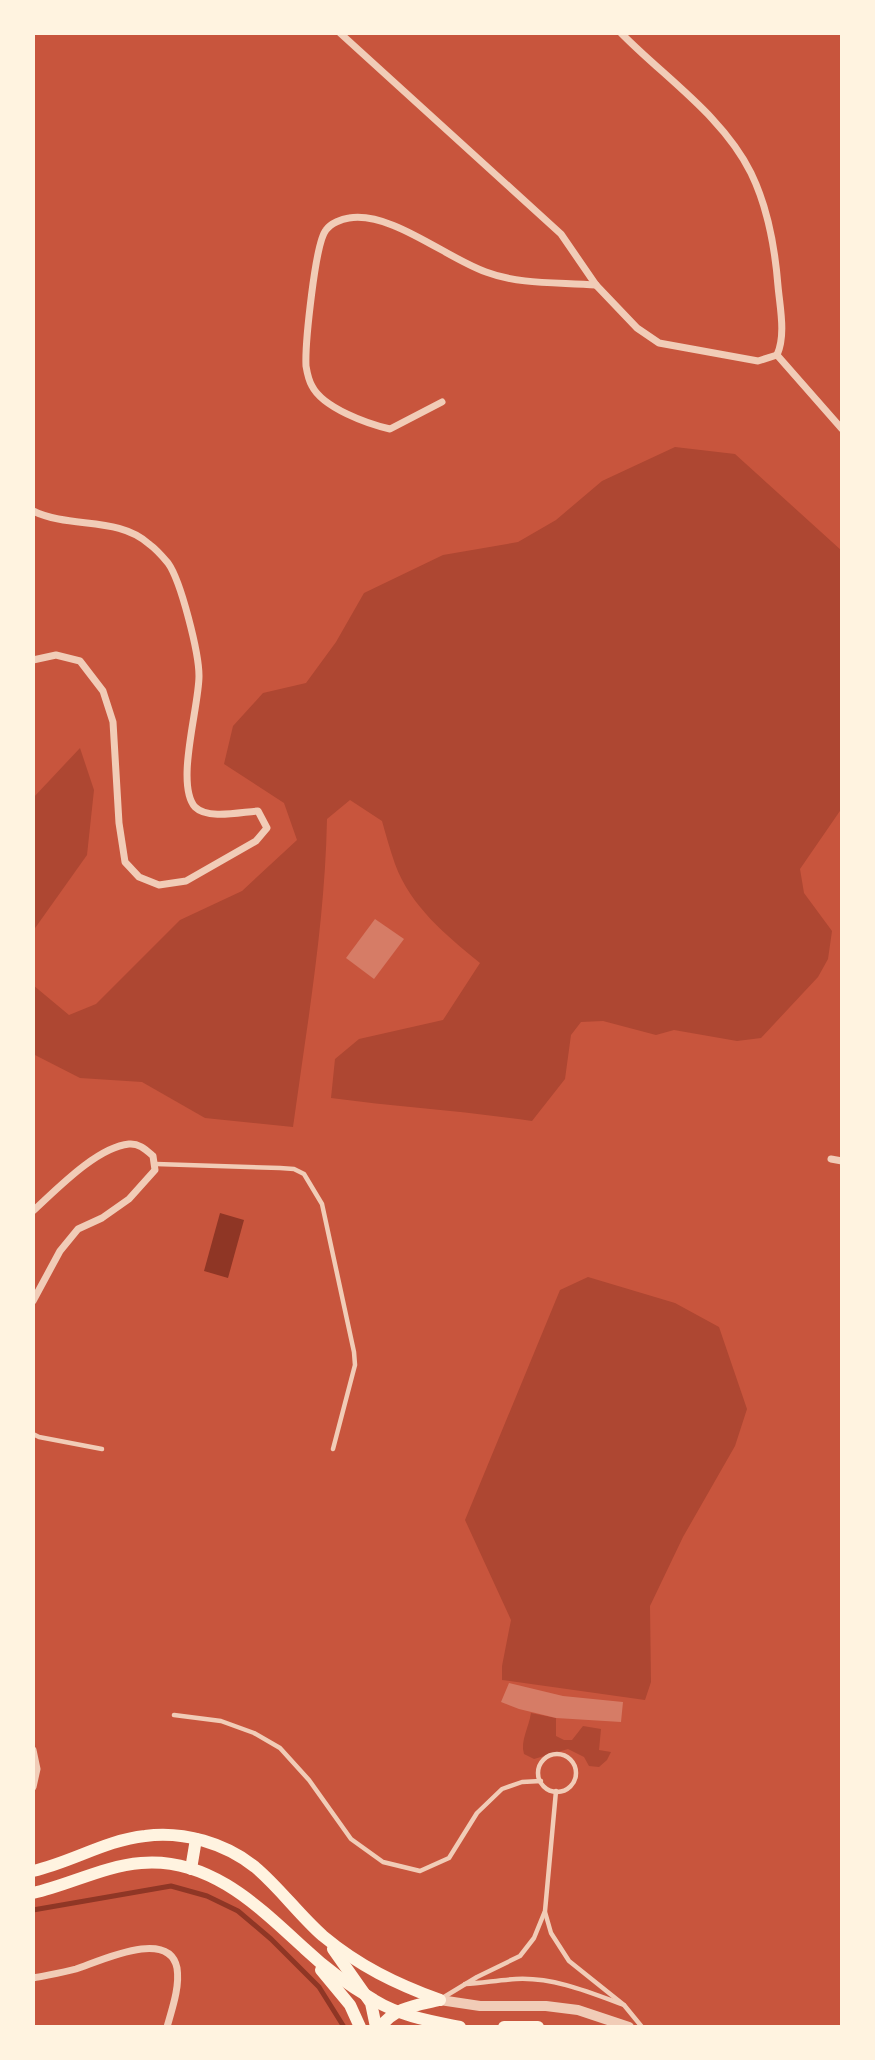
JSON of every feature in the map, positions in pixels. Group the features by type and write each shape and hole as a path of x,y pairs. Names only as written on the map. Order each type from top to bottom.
{"main road":[{"path":"33,1871 121,1839 157,1835 196,1839 231,1851 257,1869 320,1934 371,2003 379,2027"},
{"path":"191,1869 196,1839"},
{"path":"33,1893 140,1863 168,1864 191,1869 213,1877 249,1899 306,1951 364,1993 398,2011 425,2021 460,2027"},
{"path":"320,1934 384,1978 440,2000"},
{"path":"306,1951 350,2005 360,2027"},
{"path":"379,2027 398,2011 440,2000"},
{"path":"403,2027 425,2021"},
{"path":"504,2027 538,2027"}],"street":[{"path":"340,33 561,234 596,285 637,328 659,343 758,361 777,355"},
{"path":"621,33 709,117 734,146 751,173 766,215 776,256 782,338 777,355"},
{"path":"442,402 390,429 351,415 325,400 313,388 306,367 309,330 320,242 326,229 346,218 359,217 399,227 486,273 523,281 596,285"},
{"path":"777,355 842,429"},
{"path":"33,511 48,518 124,527 148,542 169,565 193,630 199,675 186,785 195,806 207,814 258,811 267,828 256,841 186,881 159,885 139,877 125,862 119,824 113,722 103,691 80,662 56,655 33,660"},
{"path":"33,1211 94,1159 114,1149 129,1144 141,1146 153,1156 155,1170 129,1199 102,1218 78,1229 60,1251 33,1301"},
{"path":"831,1159 842,1161"},
{"path":"33,1750 37,1769 33,1787"},
{"path":"33,1978 74,1969 127,1951 157,1948 169,1955 177,1965 178,1979 167,2027"},
{"path":"440,2000 480,2006 546,2006 578,2010 629,2027"}],"lane":[{"path":"156,1164 294,1169 309,1180 322,1204 354,1352 355,1365 333,1449"},
{"path":"33,1434 102,1449"},
{"path":"174,1715 221,1721 254,1733 280,1748 309,1780 351,1839 383,1862 420,1871 449,1858 477,1813 502,1789 522,1782 541,1781"},
{"path":"558,1754 570,1759 576,1770 573,1782 564,1790 556,1791 544,1786 539,1768 546,1758 558,1754"},
{"path":"440,2000 520,1956 534,1938 545,1911 556,1791"},
{"path":"545,1911 551,1933 569,1961 624,2005 642,2027"},
{"path":"465,1984 516,1979 547,1981 571,1986 624,2005"}],"shaded area":[{"path":"675,447 735,454 842,551 842,808 800,869 804,893 832,931 828,959 818,977 761,1038 737,1041 674,1030 656,1035 603,1021 581,1022 571,1035 565,1079 532,1121 331,1098 335,1059 359,1039 443,1020 480,963 442,931 420,907 410,894 395,864 382,821 350,800 327,819 319,935 293,1127 205,1118 142,1082 80,1078 33,1054 33,985 69,1015 96,1004 180,920 242,891 297,840 284,803 224,764 233,726 263,693 306,683 336,642 364,593 443,555 518,542 556,520 602,481"},
{"path":"80,748 94,790 87,855 33,931 33,798"},
{"path":"220,1213 244,1220 228,1278 204,1271"},
{"path":"588,1277 675,1303 719,1327 747,1409 735,1446 683,1537 650,1606 651,1682 645,1700 502,1680 511,1620 465,1520 560,1290"},
{"path":"531,1713 556,1718 556,1736 564,1740 572,1740 583,1726 601,1729 599,1750 611,1752 607,1760 599,1767 589,1766 584,1757 568,1749 534,1759 524,1754 524,1739"}],"building":[{"path":"375,919 404,939 374,979 346,958"},
{"path":"509,1683 563,1696 623,1702 621,1722 556,1718 519,1709 501,1702"}],"waterway":[{"path":"33,1910 171,1886 207,1896 238,1911 271,1939 319,1987 344,2027"}]}
